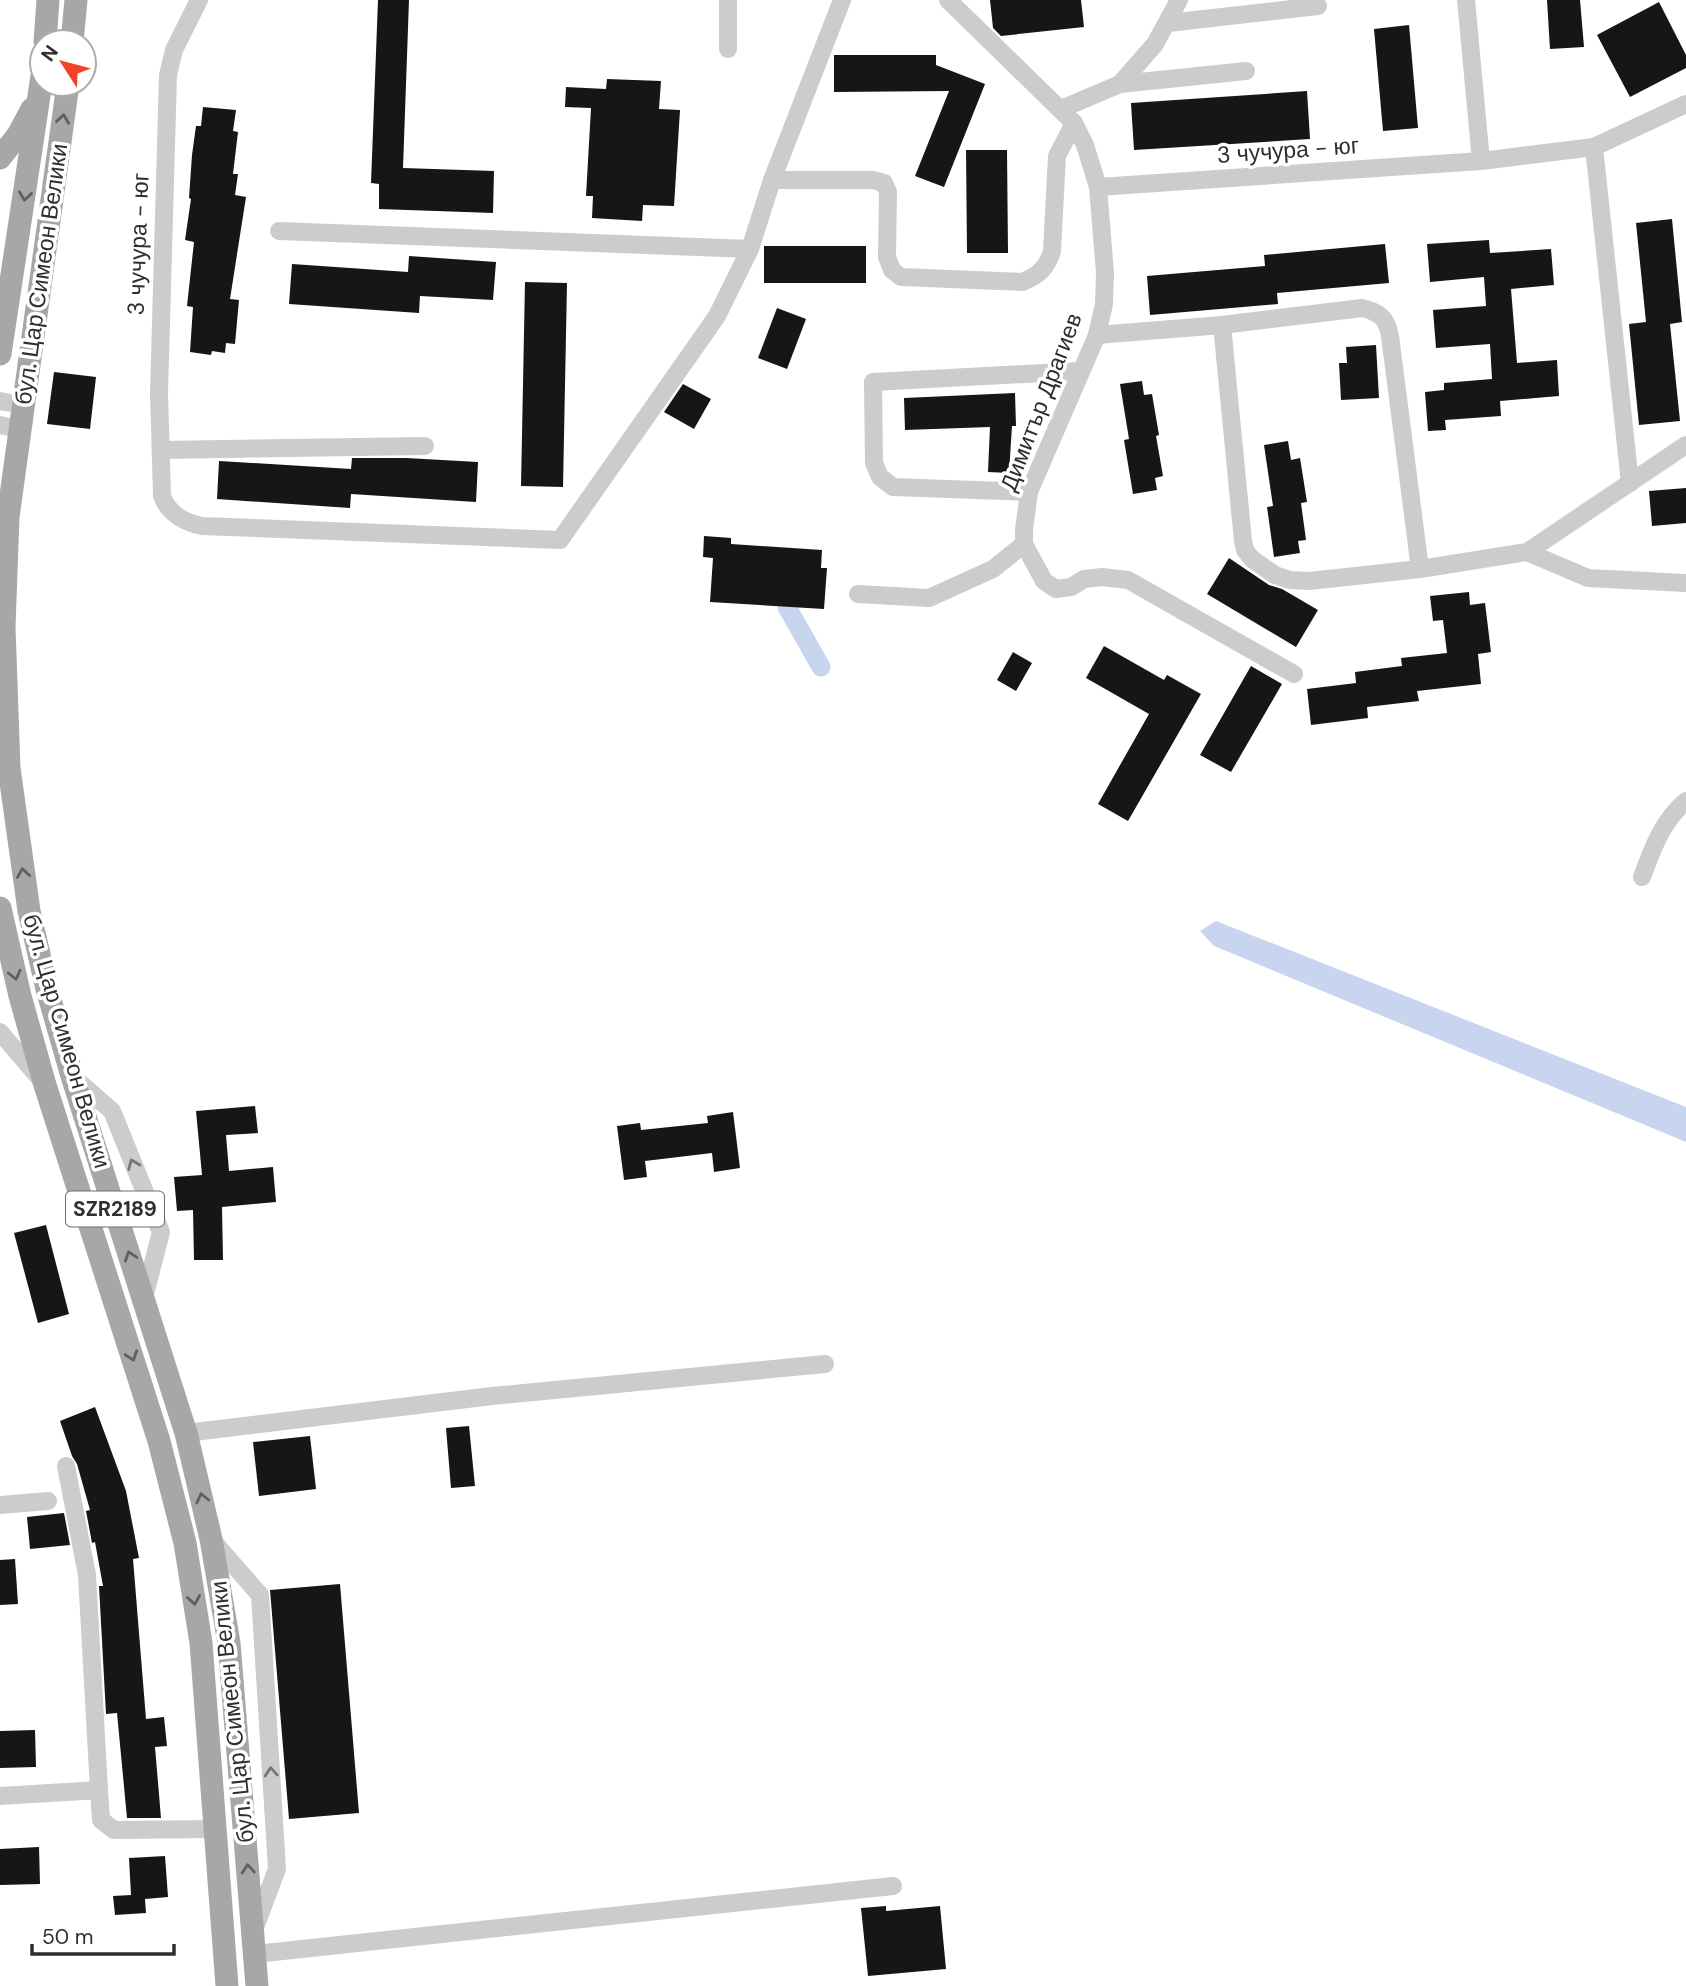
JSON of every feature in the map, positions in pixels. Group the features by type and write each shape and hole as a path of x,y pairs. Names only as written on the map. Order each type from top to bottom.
{"main road":[{"path":"46,28 48,0"},
{"path":"73,28 76,0"},
{"path":"0,158 28,118 35,98"},
{"name":"бул. Цар Симеон Велики","path":"0,354 39,98"},
{"name":"бул. Цар Симеон Велики","path":"66,98 23,405 10,427 4,626 13,812 29,911 47,989 72,1076 186,1433 211,1539 229,1643 257,1986"},
{"name":"бул. Цар Симеон Велики","path":"0,908 20,996 159,1441 185,1543 201,1643 228,1986"}],"street":[{"name":"3 чучура - юг","path":"199,0 174,50 168,75 159,393 162,496 166,507 188,523 202,526 560,540 717,316 750,249"},
{"path":"728,49 729,0"},
{"path":"279,231 750,249 772,180 842,0"},
{"name":"Димитър Драгиев","path":"948,0 966,9 1074,124 1089,156 1098,187 1105,273 1104,304 1097,335 1029,492 1025,508 1024,544"},
{"path":"1120,84 1155,44 1179,0"},
{"path":"1466,0 1481,161"},
{"path":"1168,23 1318,6"},
{"path":"1061,109 1120,84 1246,71"},
{"name":"3 чучура - юг","path":"1098,187 1481,161 1594,147 1686,104"},
{"path":"772,180 873,180 884,183 888,192 887,257 892,270 901,277 1022,282 1043,270 1052,251 1057,156 1074,124"},
{"path":"1594,147 1630,483"},
{"path":"1097,335 1222,325 1362,308 1382,316 1388,324 1390,336 1420,569"},
{"path":"1222,325 1242,541 1252,559 1275,575 1290,580 1309,581 1420,569 1527,552 1686,445"},
{"path":"1029,492 893,487 880,477 874,463 873,382 1080,371"},
{"path":"0,401 23,405"},
{"path":"160,450 425,446"},
{"path":"858,594 929,598 993,569 1024,544 1044,581 1056,589 1072,587 1084,579 1102,577 1128,580 1294,674"},
{"path":"1527,552 1588,578 1686,583"},
{"path":"1642,877 1671,813 1686,801"},
{"path":"0,1032 46,1085"},
{"path":"72,1076 112,1111 161,1232 144,1298"},
{"path":"186,1433 492,1396 825,1364"},
{"path":"66,1466 87,1575 101,1819 114,1830 217,1829"},
{"path":"0,1505 48,1501"},
{"path":"211,1539 260,1595 278,1868 254,1944 893,1885"},
{"path":"0,1797 99,1790"}],"water":[{"path":"1216,921 1686,1107 1686,1142 1214,946 1200,931"}],"building":[{"path":"378,0 409,0 403,168 494,171 493,213 379,209 379,184 371,183"},
{"path":"990,0 1081,0 1084,27 1001,36 993,28"},
{"path":"1547,0 1580,0 1584,47 1550,49"},
{"path":"1659,2 1686,55 1686,68 1630,97 1597,35"},
{"path":"1409,25 1418,128 1383,131 1374,29"},
{"path":"834,55 936,55 936,65 985,84 944,187 915,176 949,91 834,92"},
{"path":"607,79 661,81 659,109 680,110 674,206 643,205 642,221 592,218 593,196 586,196 591,108 565,107 566,87 606,89"},
{"path":"1307,91 1310,139 1134,150 1131,103"},
{"path":"203,107 236,110 233,131 238,132 233,174 238,174 235,195 246,197 230,299 239,300 235,344 226,343 225,353 212,351 211,355 190,352 193,307 187,306 194,242 185,240 191,199 192,155 196,126 201,126"},
{"path":"966,150 1007,150 1008,253 967,253"},
{"path":"1672,219 1682,322 1670,324 1680,421 1639,425 1629,324 1646,322 1636,223"},
{"path":"1489,240 1490,253 1551,249 1554,285 1511,289 1517,363 1557,360 1559,396 1500,401 1501,416 1445,420 1446,430 1428,431 1425,392 1444,390 1444,383 1492,379 1490,344 1436,348 1433,310 1486,306 1484,277 1430,282 1427,244"},
{"path":"1385,244 1389,283 1277,293 1278,304 1150,315 1147,276 1265,266 1264,255"},
{"path":"764,246 866,246 866,283 764,283"},
{"path":"409,256 496,262 493,300 420,296 419,313 289,304 292,264 408,272"},
{"path":"525,282 567,283 563,487 521,486"},
{"path":"777,308 806,319 787,369 758,358"},
{"path":"1376,345 1379,398 1341,400 1339,363 1347,363 1346,347"},
{"path":"54,372 96,377 90,429 47,424"},
{"path":"1142,381 1144,395 1152,394 1163,476 1155,478 1157,490 1133,494 1124,440 1129,439 1120,384"},
{"path":"683,384 711,399 694,429 664,412"},
{"path":"1015,393 1016,426 1012,426 1009,473 988,472 990,427 905,430 904,398"},
{"path":"1288,441 1291,460 1300,458 1307,502 1301,503 1306,540 1298,541 1300,553 1274,557 1267,507 1273,506 1264,445"},
{"path":"352,458 478,462 476,502 351,494 350,508 217,499 219,461 351,469"},
{"path":"1686,488 1686,523 1652,526 1649,491"},
{"path":"704,536 731,538 731,544 822,550 821,568 827,568 824,609 710,602 713,558 703,557"},
{"path":"1229,558 1269,585 1282,589 1318,610 1296,647 1207,594"},
{"path":"1469,592 1470,605 1485,603 1491,652 1478,654 1481,684 1417,691 1419,701 1367,707 1368,718 1311,725 1307,689 1356,683 1355,672 1402,666 1401,658 1447,653 1443,620 1433,621 1430,596"},
{"path":"1104,646 1164,680 1167,675 1201,694 1128,821 1098,804 1149,714 1086,678"},
{"path":"1013,652 1032,663 1016,691 997,680"},
{"path":"1251,666 1282,684 1231,772 1200,755"},
{"path":"255,1106 258,1133 226,1135 229,1171 273,1167 276,1202 222,1207 223,1260 194,1260 193,1210 177,1211 174,1177 202,1175 196,1111"},
{"path":"733,1112 740,1168 714,1172 712,1153 645,1161 647,1177 624,1180 617,1126 640,1123 641,1130 708,1123 707,1116"},
{"path":"46,1225 69,1314 38,1323 14,1233"},
{"path":"95,1407 126,1491 139,1558 133,1559 146,1719 164,1717 167,1746 155,1747 161,1818 127,1818 117,1713 106,1714 99,1586 103,1586 86,1511 90,1510 77,1464 60,1421"},
{"path":"469,1426 475,1486 451,1488 446,1428"},
{"path":"310,1436 316,1489 259,1496 253,1442"},
{"path":"64,1513 70,1545 30,1549 27,1517"},
{"path":"15,1559 18,1604 0,1605 0,1560"},
{"path":"340,1584 359,1813 289,1819 270,1590"},
{"path":"35,1730 36,1767 0,1768 0,1731"},
{"path":"39,1847 40,1884 0,1885 0,1849"},
{"path":"165,1856 168,1897 145,1899 146,1913 115,1915 113,1896 131,1895 129,1858"},
{"path":"886,1906 886,1911 940,1906 946,1969 868,1976 861,1908"}],"waterway":[{"path":"787,607 821,667"}]}
